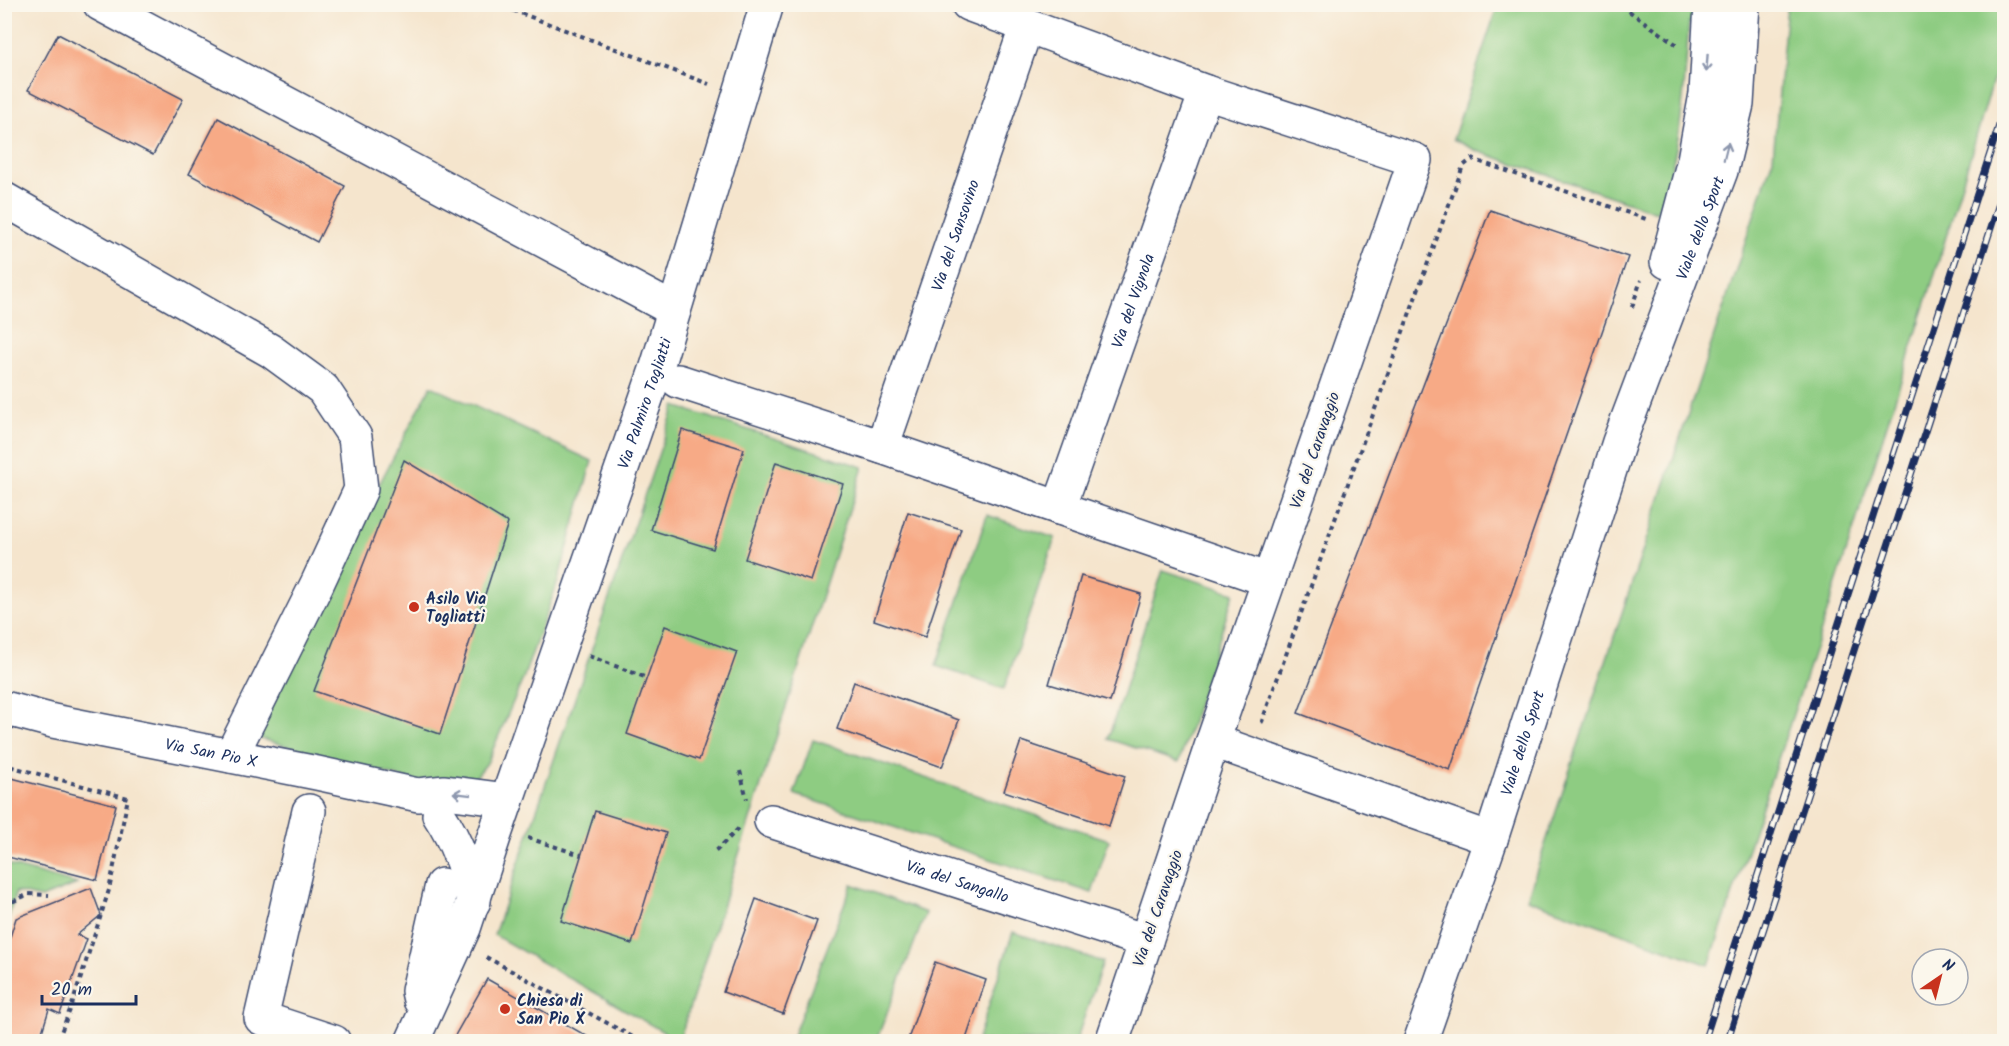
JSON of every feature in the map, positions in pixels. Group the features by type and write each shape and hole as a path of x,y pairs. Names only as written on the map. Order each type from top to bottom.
{"street":[{"path":"100,4 674,310"},
{"name":"Via Palmiro Togliatti","path":"507,800 657,367 767,4"},
{"path":"969,4 1206,92"},
{"name":"Viale dello Sport","path":"1619,442 1694,160 1706,94 1711,4"},
{"name":"Viale dello Sport","path":"1420,1041 1491,839 1619,442 1721,171 1737,104 1743,4"},
{"name":"Via del Sansovino","path":"882,447 1027,25"},
{"name":"Via del Caravaggio","path":"1112,1041 1414,160 1206,92"},
{"name":"Via del Vignola","path":"1059,508 1206,92"},
{"path":"4,199 271,351 323,389 355,437 361,489 317,584 231,756"},
{"path":"678,381 882,447 1269,580"},
{"name":"Via San Pio X","path":"8,722 53,721 231,756 428,805 506,836"},
{"path":"1214,741 1491,839"},
{"name":"Via San Pio X","path":"428,805 445,792 507,800"},
{"path":"418,1028 474,901 506,836 507,800"},
{"path":"428,805 452,835 463,861 474,901"},
{"path":"309,811 261,1018 334,1041"},
{"name":"Via del Sangallo","path":"759,811 1146,941"},
{"path":"418,1028 418,991 442,885"}],"path":[{"path":"496,4 720,88"},
{"path":"1624,4 1626,9 1676,43 1681,50"},
{"path":"1273,725 1262,721 1463,166 1472,159 1649,220"},
{"path":"1630,314 1645,269"},
{"path":"581,654 647,678"},
{"path":"8,722 4,765 128,798 109,890 72,1005 57,1041"},
{"path":"740,771 759,811"},
{"path":"506,836 582,855"},
{"path":"4,898 14,901 29,894 49,895"},
{"path":"482,965 487,956 642,1041"}],"green space":[{"path":"1498,5 1693,5 1695,25 1689,22 1684,94 1677,142 1666,189 1657,212 1477,151 1453,139"},
{"path":"1787,5 2004,5 2004,45 1929,293 1822,628 1709,965 1527,899 1773,158"},
{"path":"431,386 592,461 558,581 523,679 487,763 471,783 421,783 247,735"},
{"path":"675,406 863,467 679,1041 494,935"},
{"path":"987,515 1055,538 1004,689 936,666"},
{"path":"1163,570 1234,593 1179,762 1108,739"},
{"path":"813,740 1109,840 1092,893 794,794"},
{"path":"5,864 77,884 41,898 16,892 5,929"},
{"path":"852,884 926,913 876,1041 791,1041"},
{"path":"1013,932 1103,962 1076,1041 977,1041"}],"building":[{"path":"58,34 183,99 153,155 28,90"},
{"path":"218,118 345,186 317,242 189,174"},
{"path":"1490,210 1628,257 1450,770 1298,713"},
{"path":"682,430 744,449 713,549 651,530"},
{"name":"Asilo Via Togliatti","path":"404,460 508,523 440,734 314,691"},
{"path":"776,462 843,484 811,581 745,559"},
{"path":"908,512 961,529 925,637 874,620"},
{"path":"1081,576 1141,594 1110,702 1049,684"},
{"path":"665,626 737,652 699,760 627,734"},
{"path":"854,682 959,720 942,767 837,729"},
{"path":"1021,741 1125,776 1109,826 1004,791"},
{"path":"4,776 116,805 97,880 4,856"},
{"path":"595,811 666,833 632,944 561,921"},
{"path":"91,888 101,915 77,935 87,939 60,1014 49,1009 39,1042 4,1042 4,1009 8,996 4,995 4,956 16,918"},
{"path":"756,899 817,921 783,1014 723,992"},
{"path":"935,962 986,980 965,1042 907,1042"},
{"name":"Chiesa di San Pio X","path":"487,979 597,1042 457,1042 453,1039"}],"railway":[{"path":"1704,1042 2004,110"},
{"path":"1727,1042 2004,188"}],"place":[{"name":"Asilo Via Togliatti","path":"414,607"},
{"name":"Chiesa di San Pio X","path":"505,1009"}]}
